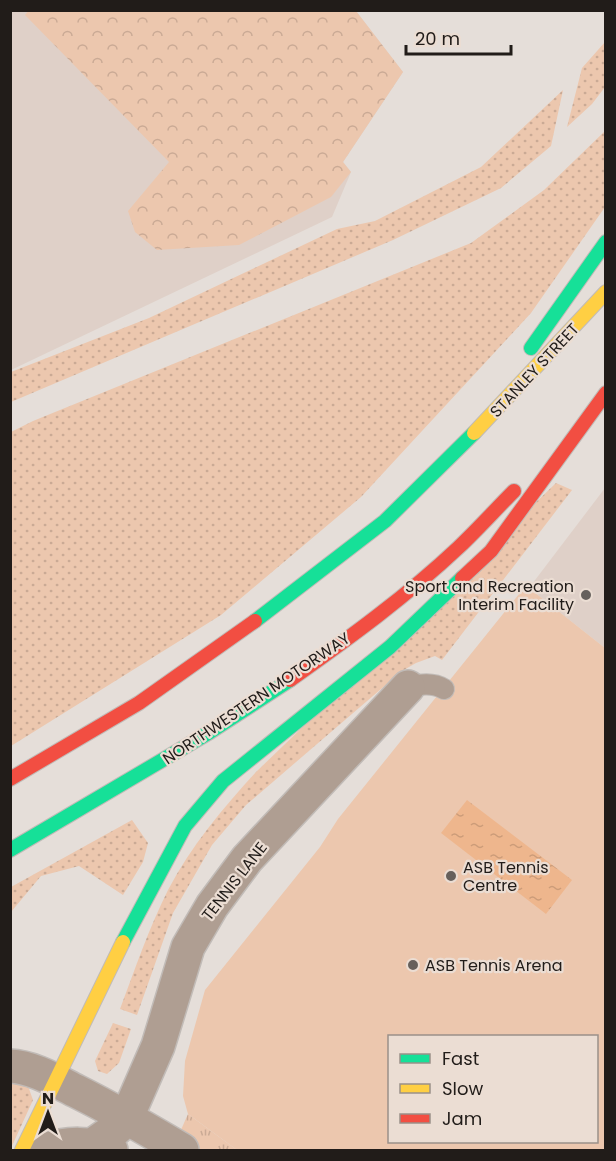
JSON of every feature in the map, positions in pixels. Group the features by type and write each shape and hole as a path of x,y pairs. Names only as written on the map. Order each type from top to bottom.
{"highway":[{"path":"10,779 139,703 261,618 385,521 461,447 606,242"},
{"name":"STANLEY STREET","path":"461,447 606,292"},
{"path":"22,1150 166,857 185,826 223,781 390,647 491,551 606,391"},
{"name":"NORTHWESTERN MOTORWAY","path":"10,850 181,750 288,681 365,625 433,569 496,511 606,391"}],"street":[{"name":"TENNIS LANE","path":"131,1150 125,1131 127,1117 158,1046 188,947 212,906 247,859 408,687"},
{"path":"10,1066 57,1081 127,1117 182,1150"},
{"name":"TENNIS LANE","path":"103,1147 127,1117"},
{"path":"46,1150 103,1147"}],"lane":[{"path":"408,687 420,684 438,685 444,689"}],"shaded area":[{"path":"11,11 356,11 403,72 343,162 351,172 332,217 11,370"},
{"path":"605,488 605,648 529,588"}],"green space":[{"path":"29,10 356,11 403,72 343,162 351,172 331,197 239,245 157,250 135,232 128,211 169,162 25,15"},
{"path":"605,42 605,87 592,104 567,127 582,68"},
{"path":"563,90 551,146 501,188 393,240 11,402 11,372 149,318 337,229 375,221 481,167"},
{"path":"605,131 605,207 531,313 361,497 221,615 11,746 11,432 33,421 471,243 544,190"},
{"path":"556,483 572,490 442,660 435,656 402,671 246,805 212,845 173,913 137,1015 120,1009 148,934 168,890 197,843 220,814 256,772"},
{"name":"ASB Tennis Centre","path":"529,588 605,648 605,1150 237,1150 188,1114 183,1096 185,1061 205,990 320,847 338,819 519,594"},
{"path":"132,820 148,843 143,862 123,895 79,866 41,876 11,912 11,887"},
{"path":"113,1023 131,1029 119,1063 107,1074 98,1071 95,1061"},
{"path":"11,1082 28,1086 33,1100 11,1148"},
{"path":"188,1114 237,1150 172,1150"}],"water":[{"path":"467,800 572,880 546,914 441,833"}],"traffic: fast":[{"path":"531,348 606,242"},
{"path":"255,621 385,521 474,433"},
{"path":"123,942 185,826 223,781 390,647 462,578"},
{"path":"10,850 210,732 290,680"}],"traffic: slow":[{"path":"474,433 606,292"},
{"path":"22,1150 123,942"}],"traffic: jam":[{"path":"462,578 491,551 606,393"},
{"path":"290,680 419,583 459,547 514,491"},
{"path":"10,779 139,703 255,621"}],"place":[{"name":"Sport and Recreation Interim Facility","path":"586,595"},
{"name":"ASB Tennis Centre","path":"451,876"},
{"name":"ASB Tennis Arena","path":"413,965"}]}
